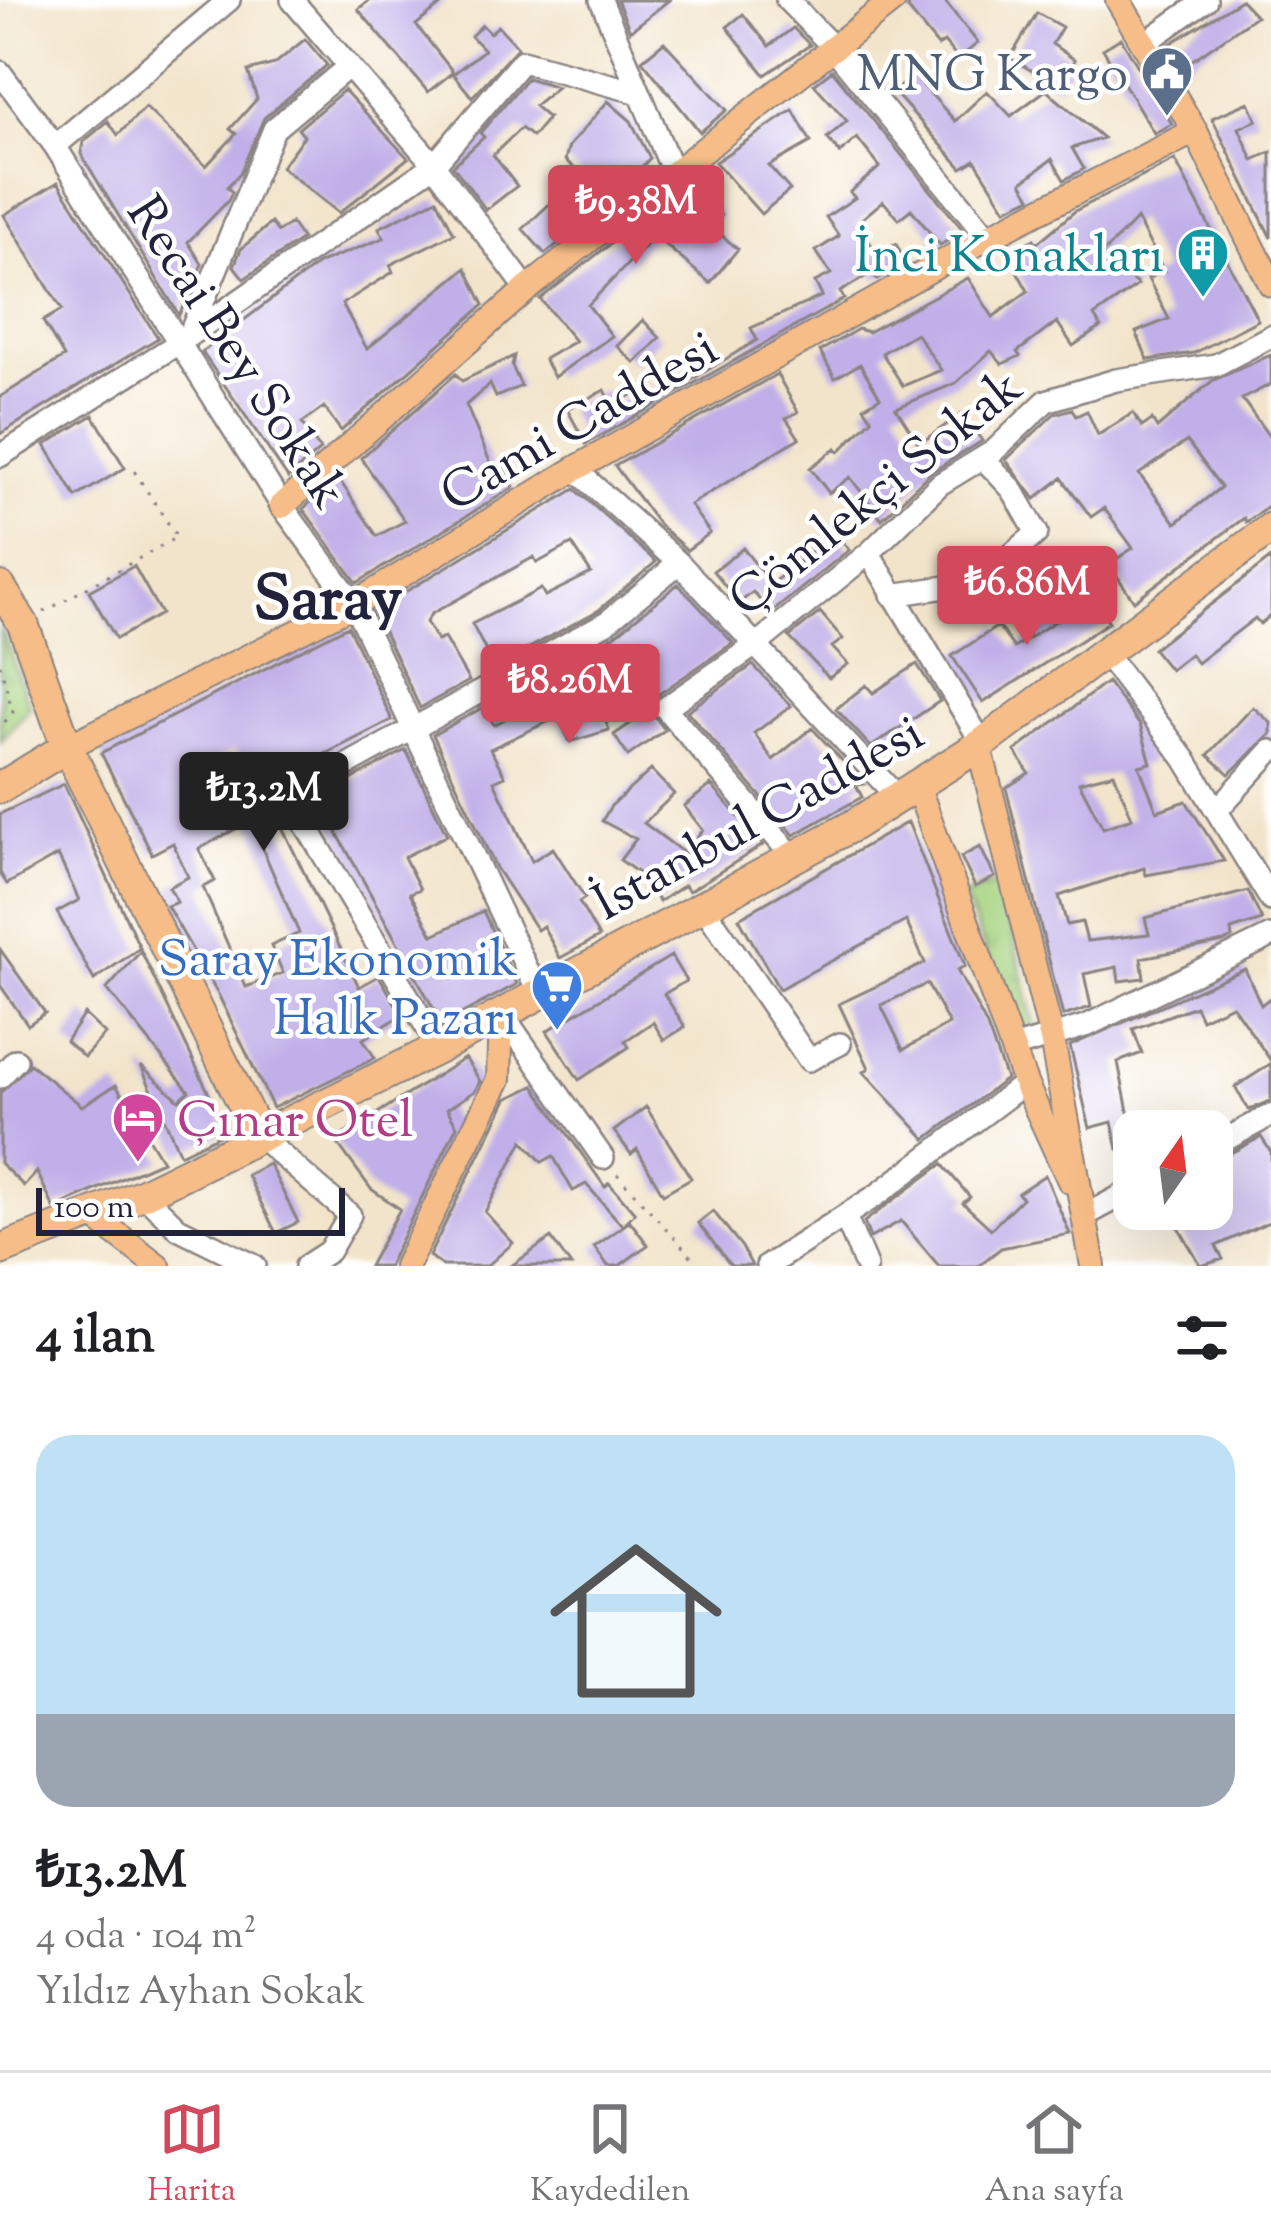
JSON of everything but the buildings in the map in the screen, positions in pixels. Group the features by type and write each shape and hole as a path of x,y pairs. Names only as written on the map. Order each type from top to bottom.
{"highway":[{"name":"İstanbul Caddesi","path":"0,1250 143,1194 439,1048 794,858 980,744 1271,528"},
{"path":"0,587 12,630 67,747 259,1136"},
{"path":"0,788 67,747"}],"main road":[{"path":"282,506 527,289 831,45 894,0"},
{"path":"1118,0 1195,131 1270,274"},
{"name":"Cami Caddesi","path":"67,747 354,604 575,469 988,237 1195,131"},
{"path":"980,744 1052,1039 1093,1266"},
{"path":"908,791 1025,1083 1086,1215"},
{"path":"406,1266 499,1078 501,1012"},
{"path":"92,1215 158,1266"}],"street":[{"path":"55,146 229,0"},
{"path":"292,0 434,166 527,289"},
{"path":"601,0 673,172"},
{"path":"787,0 831,45 988,237"},
{"path":"1145,43 1206,0"},
{"path":"0,455 183,340 434,166 522,62 640,93"},
{"path":"183,340 274,130 349,67"},
{"name":"Recai Bey Sokak","path":"0,72 55,146 183,340 282,506 354,604 538,992"},
{"name":"Çömlekçi Sokak","path":"794,858 664,708 757,644 869,553 940,484 983,458 1046,401 1116,380 1216,365 1271,336"},
{"path":"892,595 980,582 1036,532 1012,489 983,458"},
{"path":"575,469 680,563 908,791"},
{"path":"869,553 980,744"},
{"path":"439,1048 289,797 607,622 680,563"},
{"path":"1103,651 1218,809 1271,901"},
{"path":"1218,809 1271,751"},
{"path":"703,906 809,1060 840,1044"},
{"path":"1013,1048 1052,1039 1271,936"},
{"path":"501,1012 603,1159"},
{"path":"767,1266 845,1216 1025,1083"},
{"path":"1233,1136 1271,1115"},
{"path":"259,1136 350,1216 329,1251 306,1266"},
{"path":"143,1194 178,1228 255,1266"},
{"path":"1086,1215 1113,1200"},
{"path":"845,1216 866,1266"}],"path":[{"path":"12,630 178,537 134,470"},
{"path":"0,664 14,713 0,727"},
{"path":"0,697 9,692"},
{"path":"603,1159 700,1266"}],"green space":[{"path":"0,626 30,707 0,742"},
{"path":"1000,881 1035,1029 1018,1035 964,896"}],"place":[{"name":"MNG Kargo","path":"1167,118"},
{"name":"İnci Konakları","path":"1203,299"},
{"name":"Saray Ekonomik Halk Pazarı","path":"557,1032"},
{"name":"Çınar Otel","path":"138,1164"}],"district":[{"name":"Saray","path":"328,596"}]}
